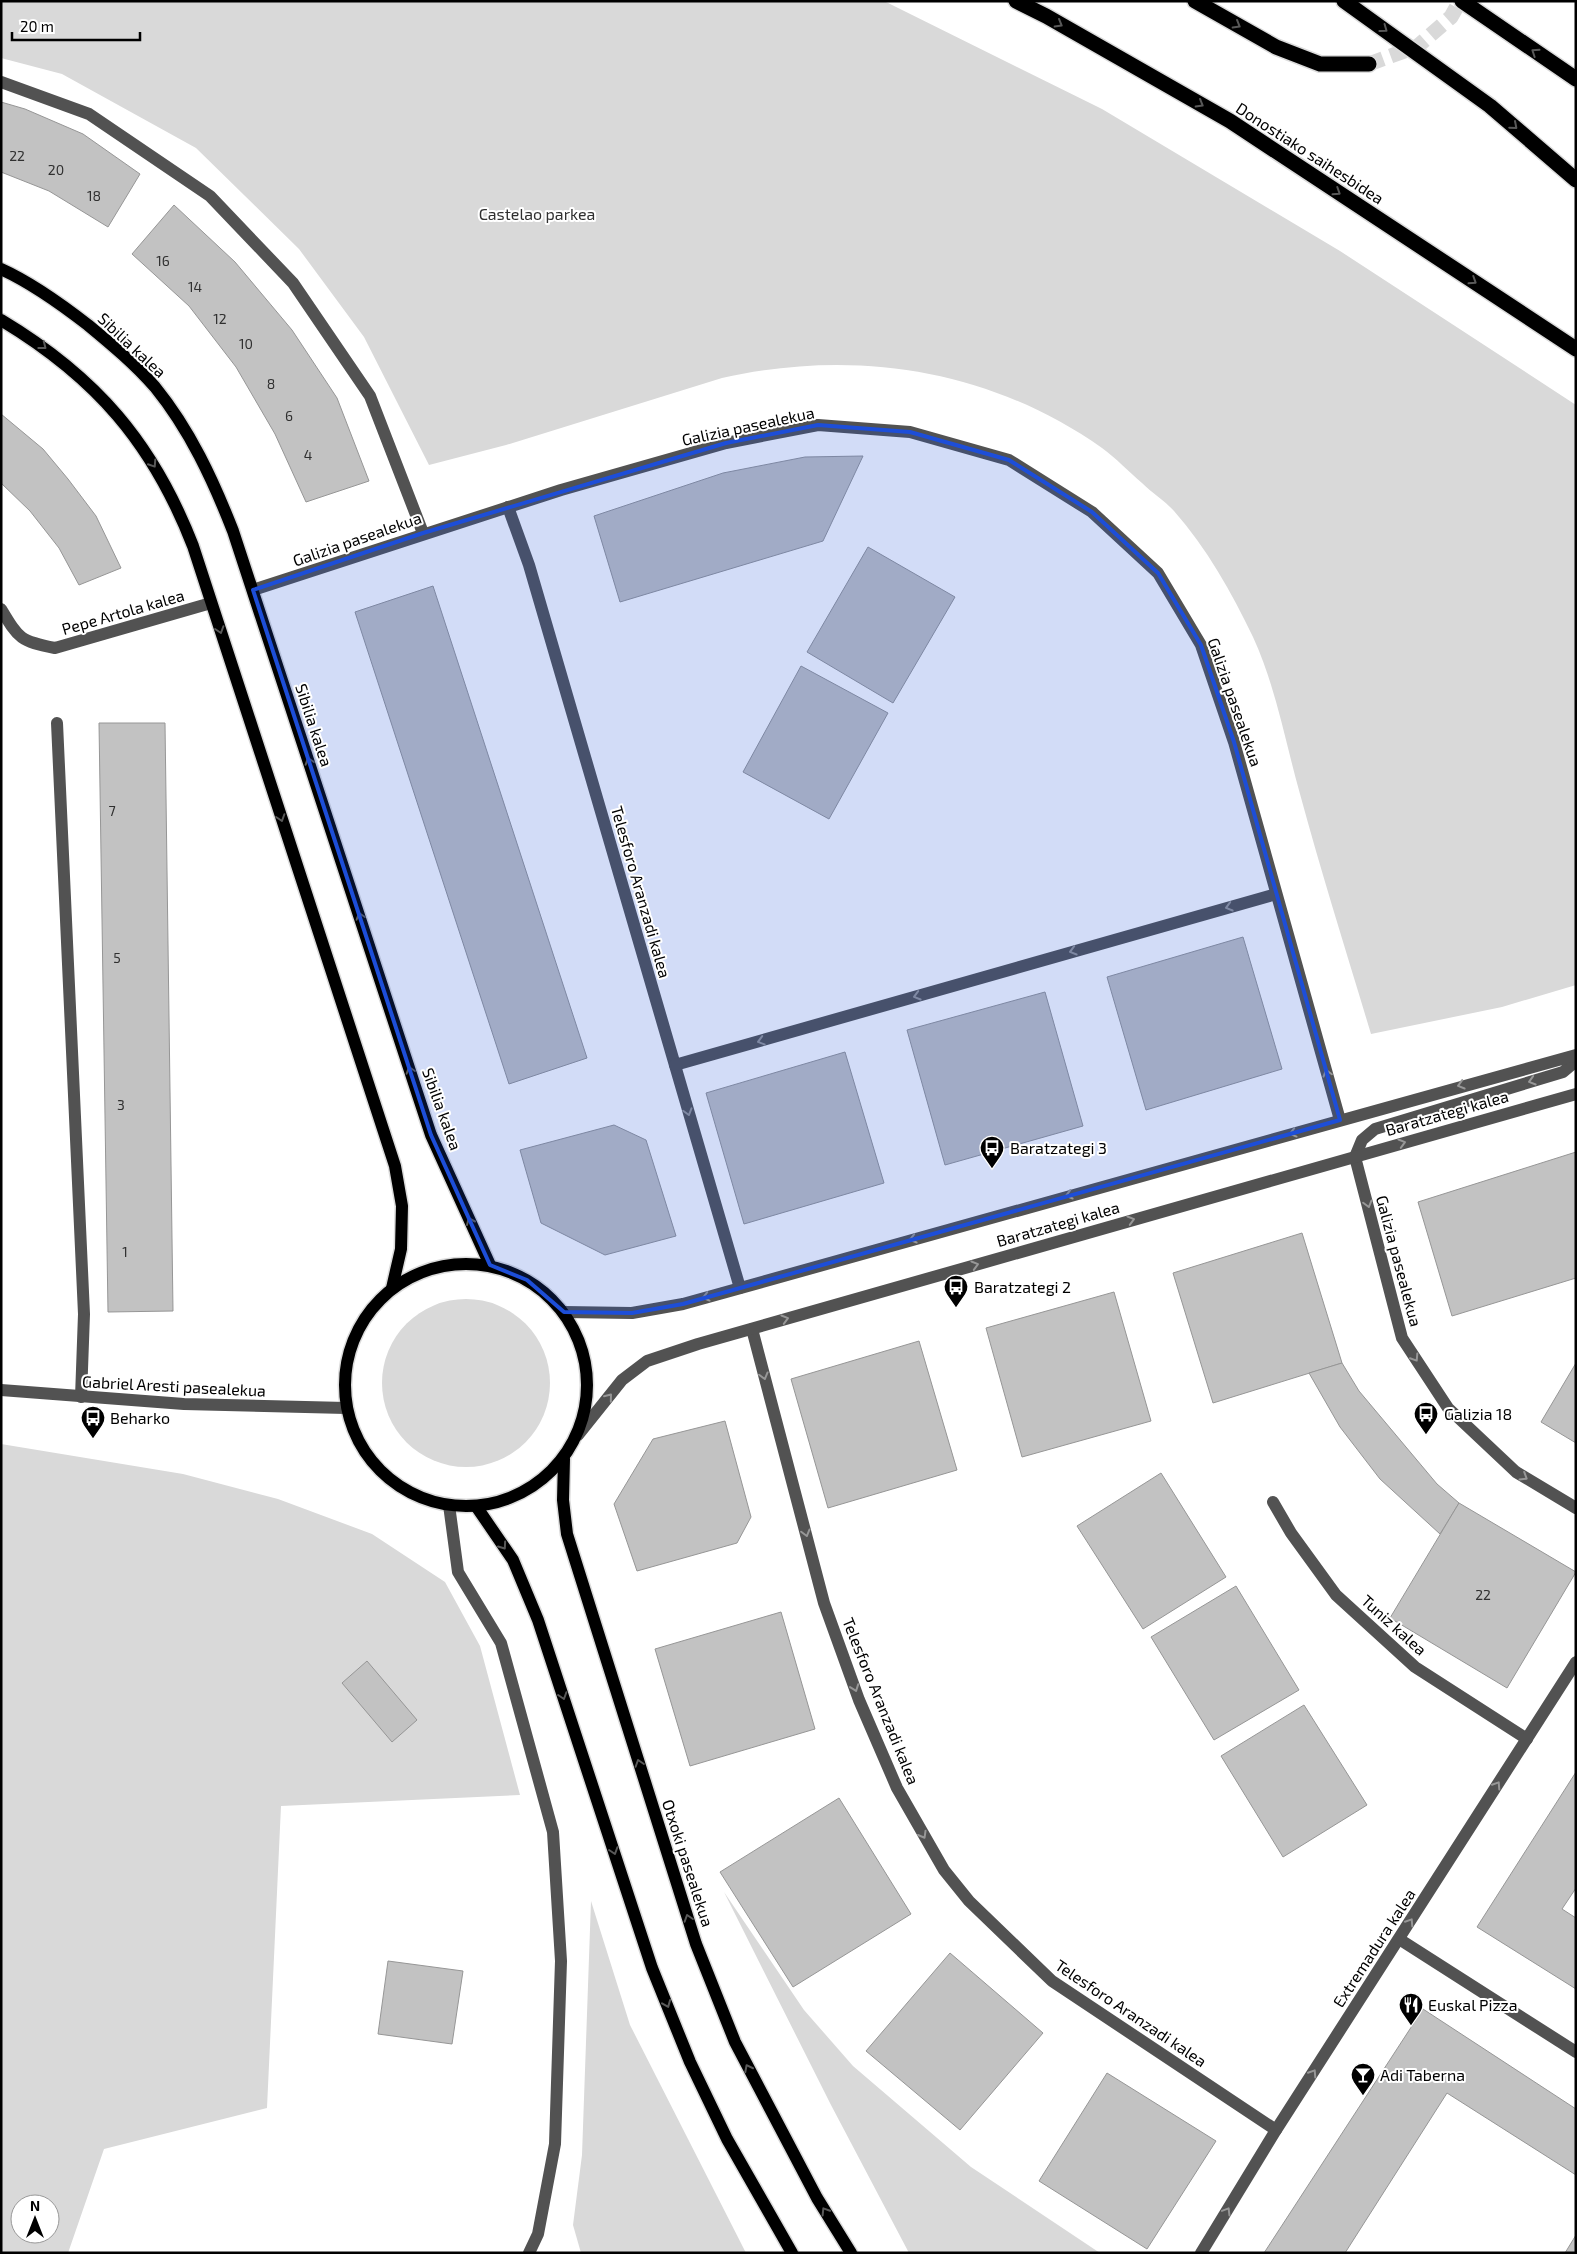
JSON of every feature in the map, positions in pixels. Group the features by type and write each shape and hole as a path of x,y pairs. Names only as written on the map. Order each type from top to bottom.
{"highway":[{"name":"Donostiako saihesbidea","path":"1016,1 1046,16 1230,121 1576,349"},
{"path":"1195,1 1276,47 1320,64 1369,64"},
{"path":"1344,1 1490,106 1576,180"},
{"path":"1462,1 1576,79"}],"main road":[{"name":"Sibilia kalea","path":"1,269 62,304 120,351 155,387 191,439 216,486 253,590 432,1135 490,1265"},
{"path":"1,320 46,348 91,385 122,419 154,465 177,505 212,603 395,1166 402,1206 401,1240 392,1288"},
{"path":"454,1263 490,1265 528,1280 556,1302 564,1312 575,1327 585,1363 587,1396 578,1434 564,1459 538,1482 509,1498 476,1506 449,1505 424,1498 386,1476 366,1454 350,1425 346,1408 344,1384 348,1349 371,1307 392,1288 420,1272 454,1263"},
{"name":"Otxoki pasealekua","path":"564,1459 563,1500 567,1534 696,1944 735,2042 748,2068 817,2198 851,2253"},
{"path":"476,1506 513,1560 538,1620 652,1968 690,2062 727,2140 792,2253"}],"street":[{"path":"1,82 88,114 202,190 294,283 370,396 423,534"},
{"name":"Galizia pasealekua","path":"253,590 508,507 726,443 818,426 910,432 1008,460 1092,512 1158,573 1201,645 1234,742 1340,1120"},
{"name":"Telesforo Aranzadi kalea","path":"508,507 529,565 740,1288"},
{"name":"Pepe Artola kalea","path":"1,609 15,633 32,644 55,648 212,603"},
{"path":"57,723 84,1314 81,1397"},
{"path":"675,1065 1276,894"},
{"name":"Baratzategi kalea","path":"564,1312 632,1313 683,1304 1576,1055"},
{"path":"1355,1157 1362,1140 1375,1129 1563,1072 1576,1061"},
{"name":"Baratzategi kalea","path":"578,1434 622,1380 647,1361 752,1329 1576,1094"},
{"name":"Galizia pasealekua","path":"1355,1157 1402,1338 1448,1408 1516,1472 1576,1508"},
{"name":"Telesforo Aranzadi kalea","path":"752,1329 824,1603 859,1700 897,1788 944,1870 968,1901 1052,1981 1276,2130"},
{"name":"Gabriel Aresti pasealekua","path":"1,1390 184,1404 346,1408"},
{"name":"Tuniz kalea","path":"1273,1502 1291,1533 1336,1595 1415,1667 1527,1739"},
{"path":"449,1505 458,1572 500,1643 553,1832 561,1961 555,2144 538,2234 529,2253"},
{"name":"Extremadura kalea","path":"1202,2253 1276,2130 1576,1662"},
{"path":"1399,1939 1576,2052"}],"highlighted area":[{"path":"818,425 910,432 1009,460 1092,512 1158,573 1201,645 1234,742 1340,1120 683,1304 632,1313 564,1312 527,1280 490,1265 431,1135 253,590 423,533 726,443"}],"green space":[{"name":"Castelao parkea","path":"1,1 884,1 1102,109 1340,251 1576,405 1576,985 1502,1007 1371,1034 1308,824 1268,675 1245,620 1208,555 1174,511 1102,448 1059,421 1014,400 968,383 920,372 871,366 822,365 772,369 722,378 506,445 429,465 364,337 299,249 196,148 62,74 1,58"},
{"path":"466,1299 490,1303 506,1309 531,1330 540,1343 546,1359 550,1383 546,1407 540,1423 519,1448 506,1457 490,1463 466,1467 442,1463 426,1457 401,1436 392,1423 386,1407 382,1383 386,1359 392,1343 413,1318 426,1309 442,1303"},
{"path":"1,1444 183,1474 278,1499 372,1534 445,1582 480,1646 520,1795 281,1806 267,2108 104,2149 68,2253 1,2253"},
{"path":"724,1892 804,2010 853,2066 971,2167 1100,2253 909,2253 831,2105"},
{"path":"591,1901 630,2025 746,2253 581,2253 573,2225 582,2155"}],"building":[{"path":"1,102 25,109 83,134 140,174 108,227 49,191 1,172"},
{"path":"174,205 235,262 292,330 337,398 369,481 306,502 275,434 236,367 189,306 132,254"},
{"path":"1,414 43,449 68,479 96,516 121,568 79,585 59,548 30,511 1,483"},
{"path":"863,456 823,541 620,602 594,516 723,473 805,457"},
{"path":"868,547 955,597 893,703 807,652"},
{"path":"433,586 587,1058 509,1084 355,612"},
{"path":"801,666 888,713 829,819 743,772"},
{"path":"99,723 165,723 173,1311 108,1312"},
{"path":"1243,937 1282,1069 1146,1110 1107,977"},
{"path":"1045,992 1083,1126 945,1165 907,1030"},
{"path":"845,1052 884,1183 744,1224 706,1093"},
{"path":"614,1125 646,1140 676,1236 605,1255 541,1223 520,1150"},
{"path":"1576,1152 1576,1278 1452,1316 1418,1202"},
{"path":"1302,1233 1342,1363 1213,1403 1173,1273"},
{"path":"1114,1292 1151,1421 1022,1457 986,1328"},
{"path":"919,1341 957,1470 828,1508 791,1379"},
{"path":"1342,1363 1359,1391 1437,1484 1459,1503 1440,1534 1380,1479 1340,1427 1309,1373"},
{"path":"1576,1363 1576,1443 1541,1422"},
{"path":"725,1421 751,1517 737,1543 637,1571 614,1504 653,1439"},
{"path":"1161,1473 1226,1577 1143,1629 1077,1526"},
{"path":"1459,1503 1576,1572 1507,1688 1390,1618"},
{"path":"1236,1586 1299,1690 1214,1740 1151,1637"},
{"path":"781,1612 815,1729 690,1766 655,1649"},
{"path":"367,1661 417,1720 392,1742 342,1683"},
{"path":"1304,1705 1367,1805 1283,1857 1221,1756"},
{"path":"1576,1772 1576,1888 1562,1909 1576,1918 1576,1989 1477,1927"},
{"path":"839,1798 911,1914 793,1987 720,1872"},
{"path":"950,1953 1043,2033 960,2130 866,2051"},
{"path":"388,1961 463,1971 452,2044 378,2034"},
{"path":"1423,2009 1576,2109 1576,2175 1447,2093 1345,2253 1264,2253"},
{"path":"1107,2073 1216,2141 1147,2249 1039,2181"},
{"path":"1576,2235 1576,2253 1565,2253"}],"tunnel":[{"path":"1369,64 1418,46 1451,17 1460,1"}],"place":[{"name":"Baratzategi 3","path":"992,1169"},
{"name":"Baratzategi 2","path":"956,1308"},
{"name":"Galizia 18","path":"1426,1435"},
{"name":"Beharko","path":"93,1439"},
{"name":"Euskal Pizza","path":"1411,2026"},
{"name":"Adi Taberna","path":"1363,2096"}]}
